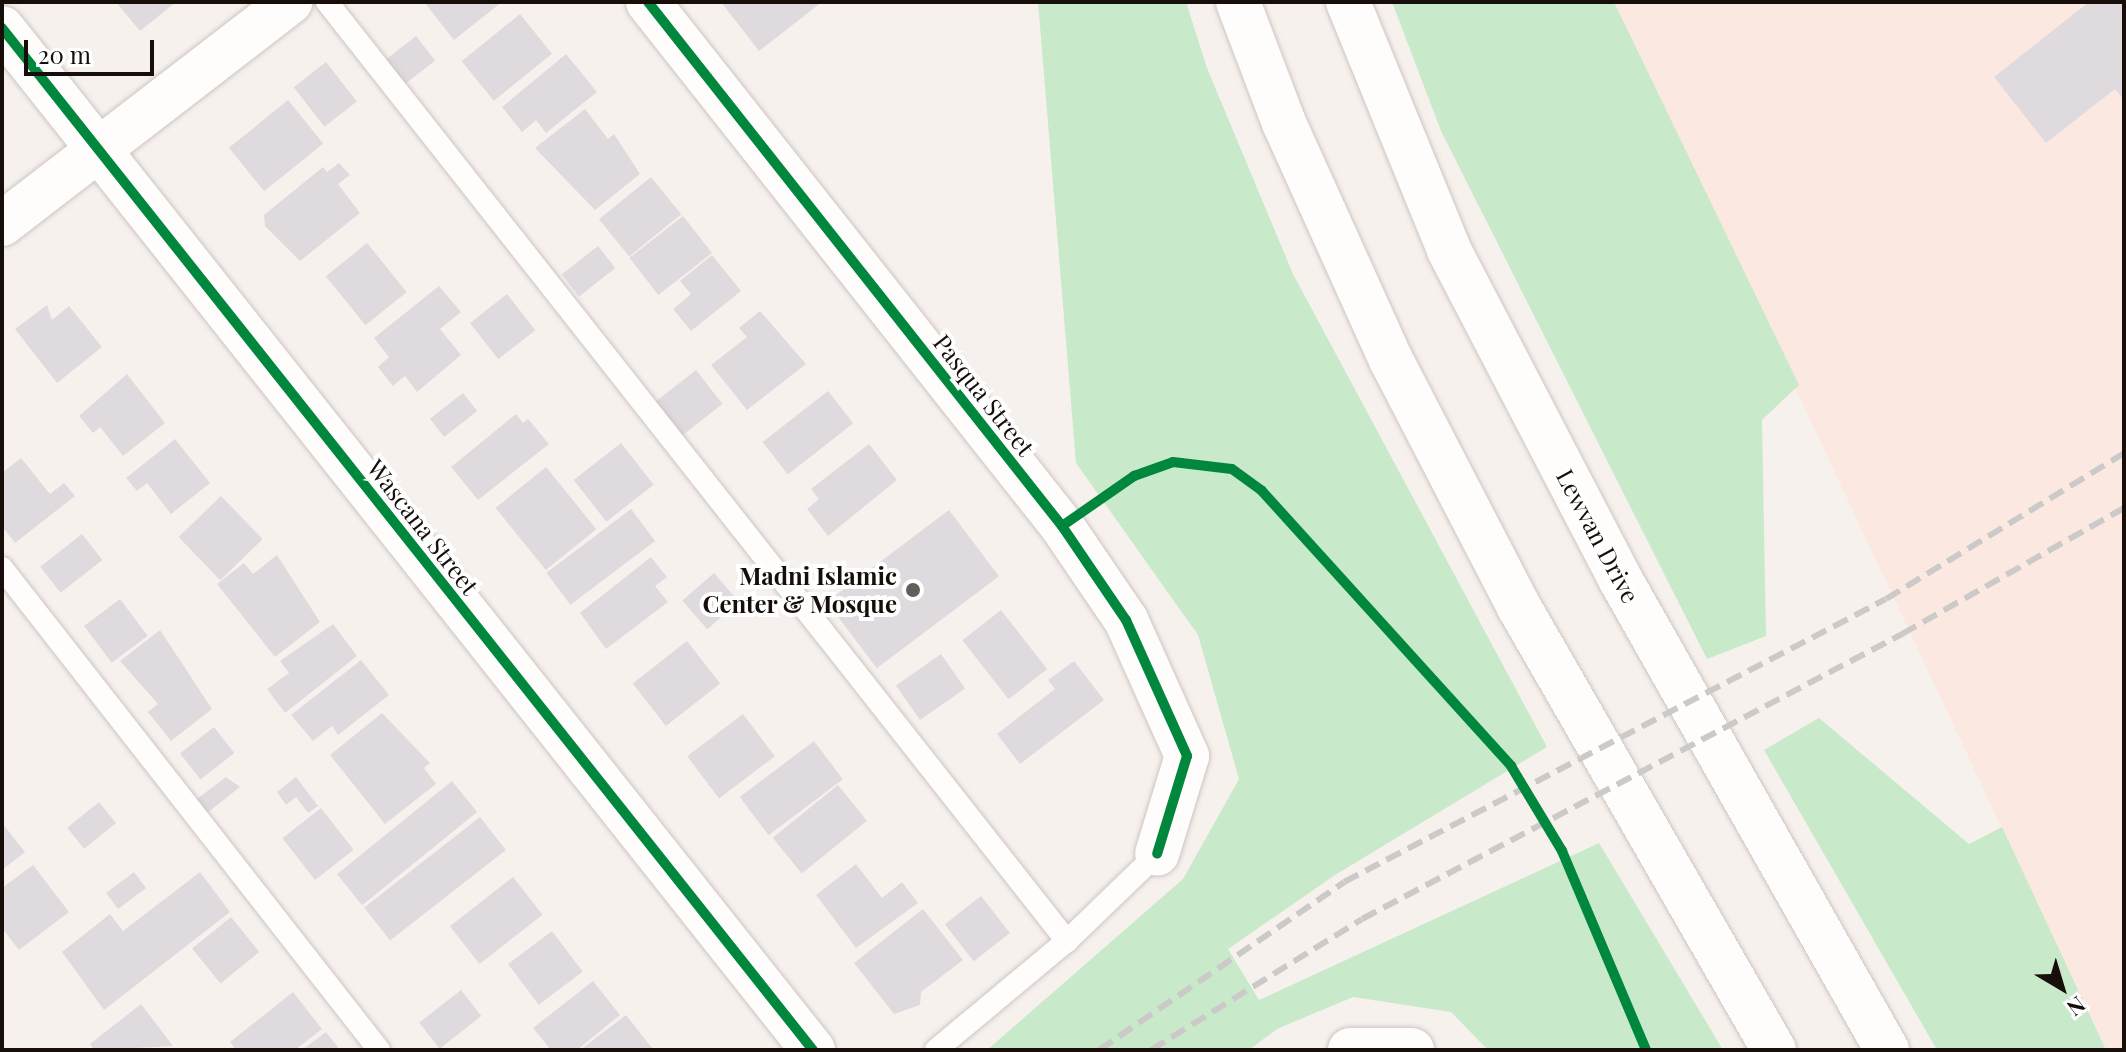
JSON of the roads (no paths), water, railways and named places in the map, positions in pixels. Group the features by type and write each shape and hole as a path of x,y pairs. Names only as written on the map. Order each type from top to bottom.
{"street":[{"path":"2,224 290,2"},
{"name":"Pasqua Street","path":"648,2 1062,526 1126,620 1187,756 1157,854"},
{"path":"1238,2 1284,123 1398,374 1519,607 1774,1050"},
{"name":"Lewvan Drive","path":"1348,2 1449,250 1619,577 1887,1050"},
{"name":"Wascana Street","path":"2,28 813,1050"},
{"path":"1350,1050 1412,1050"}],"lane":[{"path":"327,2 1067,941"},
{"path":"2,568 379,1050"},
{"path":"936,1050 1067,941 1157,854"}],"railway":[{"path":"1099,1050 1344,882 1886,599 2124,453"},
{"path":"1151,1050 1362,919 1902,634 2124,508"}],"place":[{"name":"Madni Islamic Center & Mosque","path":"913,590"}]}
